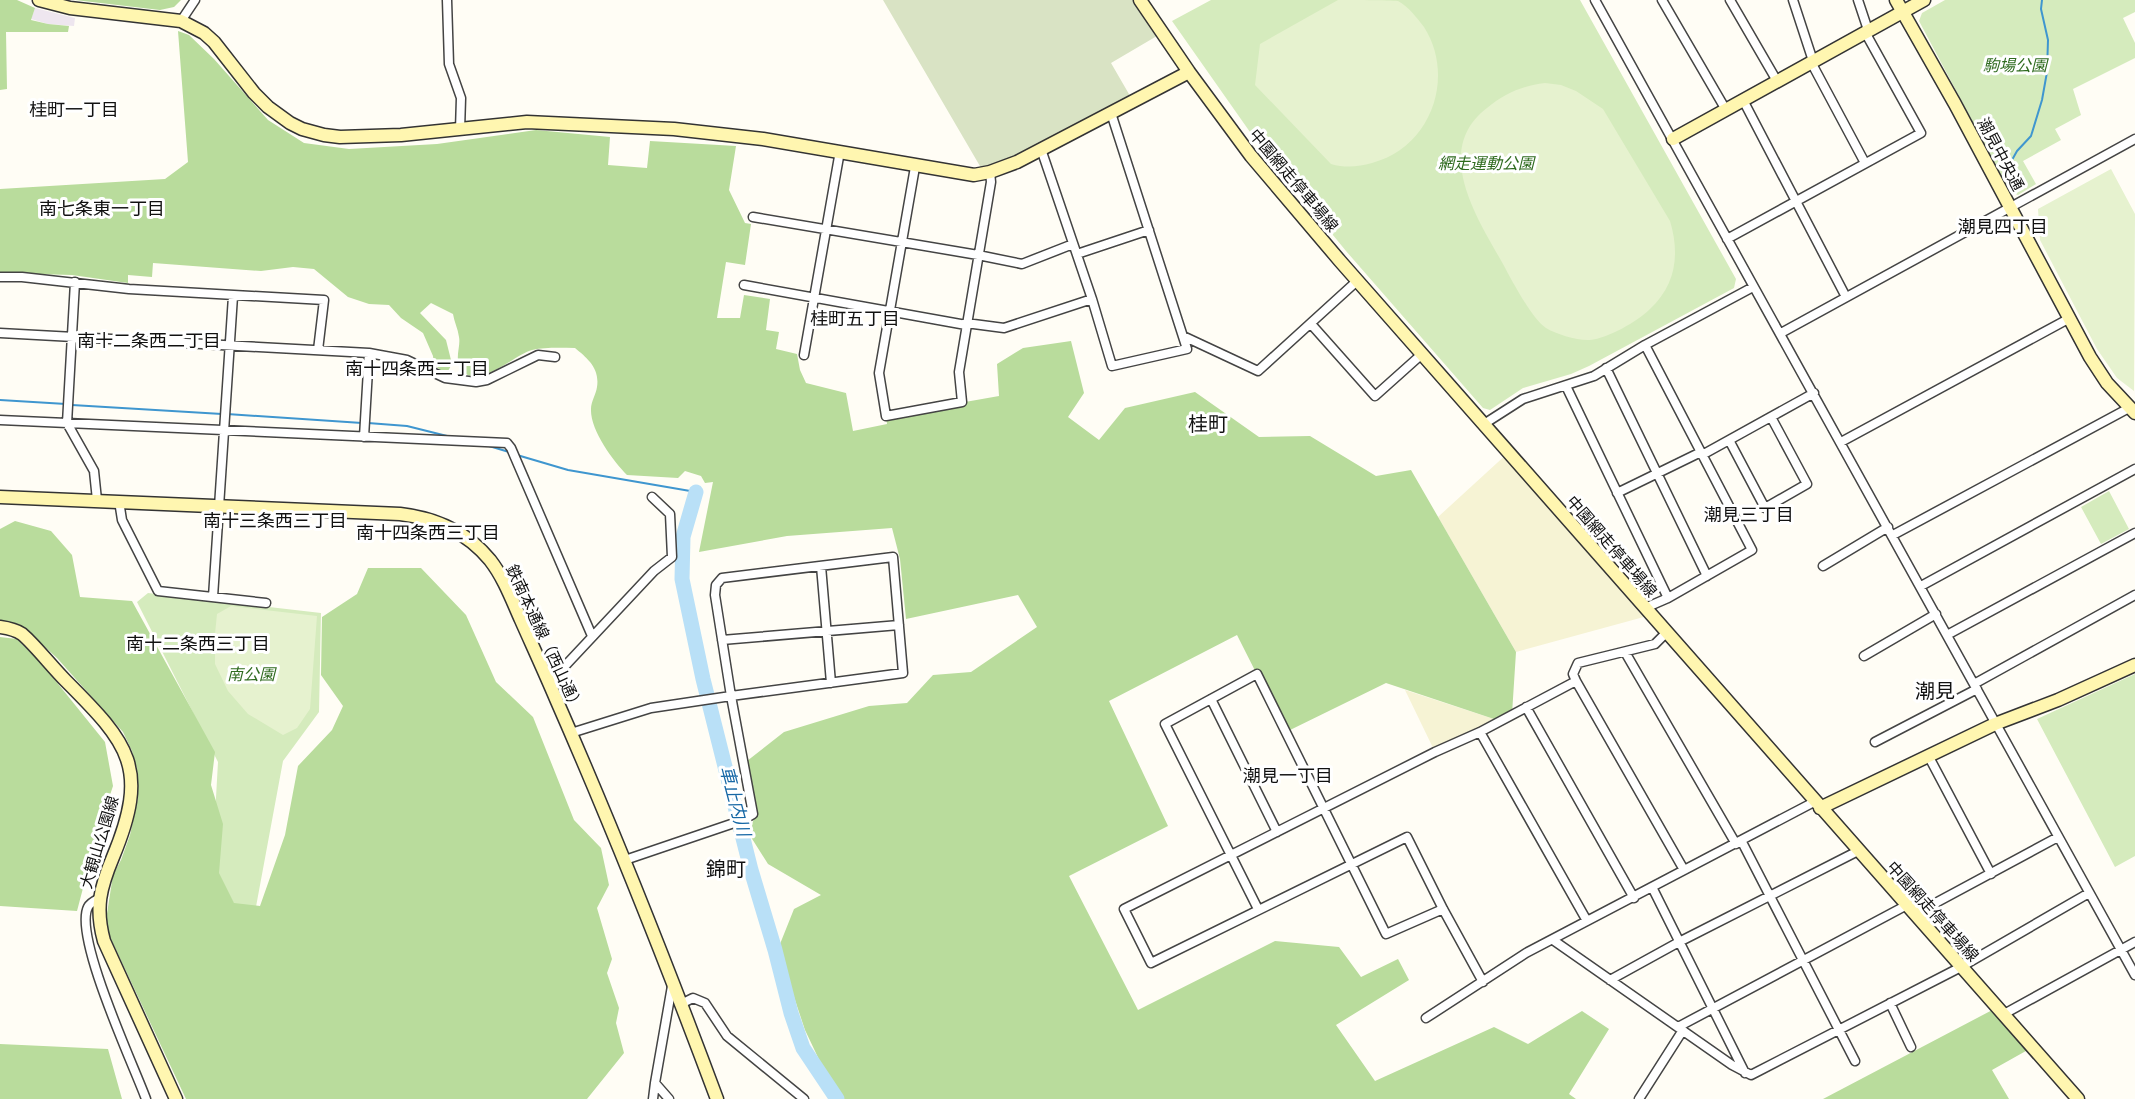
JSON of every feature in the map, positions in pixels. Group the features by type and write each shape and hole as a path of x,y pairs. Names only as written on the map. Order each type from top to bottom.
{"street":[{"path":"39,0 70,8 181,21 204,33 214,42 254,93 268,107 302,129 340,137 401,135 527,122 602,125 719,133 974,175 1017,162 1189,72"},
{"path":"181,21 195,0"},
{"path":"447,0 449,64 461,99 460,130"},
{"name":"中園網走停車場線","path":"1140,0 1189,72 1251,156 1357,281 2078,1099"},
{"path":"1595,0 2135,975"},
{"path":"1662,0 1726,110"},
{"path":"1730,0 1777,81"},
{"path":"1792,0 1812,62 1865,163"},
{"path":"1727,239 1921,133 1867,31 1858,0"},
{"name":"潮見中央通","path":"1896,0 2107,383 2132,410"},
{"path":"1673,139 1924,0"},
{"path":"1743,100 1846,297"},
{"path":"1041,149 1092,299 1112,366 1187,349 1111,112"},
{"path":"1781,333 2135,139"},
{"path":"804,355 840,152"},
{"path":"915,166 879,373 886,416 962,402 959,372 992,182 990,172"},
{"path":"753,217 1022,264 1073,244"},
{"path":"1077,254 1149,230"},
{"path":"0,277 75,282 129,289 324,300 318,350"},
{"path":"1184,336 1258,371 1357,281"},
{"path":"75,282 66,423 94,471 97,500"},
{"path":"744,285 889,312 1004,328 1092,299"},
{"path":"1484,424 1523,399 1594,376 1645,345 1753,287"},
{"path":"213,597 233,296"},
{"path":"1841,442 2070,318"},
{"path":"1311,324 1375,396 1422,354"},
{"path":"0,333 369,353 407,360 445,378 476,382 487,380 538,355 555,357"},
{"path":"1645,345 1752,550 1668,598 1645,608"},
{"path":"364,437 369,353"},
{"path":"1606,368 1707,576"},
{"path":"1566,386 1668,598"},
{"path":"1617,493 1729,440 1814,393"},
{"path":"1822,566 2132,410"},
{"path":"1729,440 1765,508 1807,484 1771,417"},
{"path":"0,420 507,443 512,448 592,636"},
{"path":"1921,586 2135,469"},
{"name":"鉄南本通線（西山通）","path":"0,496 400,514 419,516 448,526 474,545 497,571 571,733 625,860 717,1099"},
{"path":"549,683 654,571 672,557 670,514 652,497"},
{"path":"119,501 122,520 158,591 266,603"},
{"path":"1947,635 2135,533"},
{"path":"571,733 651,708 731,696 903,673 893,557 722,578 718,582 715,590 722,640 731,696 753,814 739,821 625,860"},
{"path":"821,566 831,683"},
{"path":"1875,741 2135,595"},
{"path":"1864,656 1935,614"},
{"path":"722,640 899,625"},
{"name":"大観山公園線","path":"0,627 21,633 101,716 115,734 124,751 130,768 132,796 128,816 98,899 99,919 104,941 175,1097"},
{"path":"1666,633 1655,644 1578,663 1574,674 1684,870"},
{"path":"1625,652 1769,895 1855,1061"},
{"path":"1426,1018 1526,953 1684,870 1817,805 1929,757 1995,724 2058,700 2135,665"},
{"path":"1257,909 1165,724 1257,674 1386,934 1443,909"},
{"path":"1483,982 1407,837 1151,963 1124,909 1480,732 1576,681"},
{"path":"1211,699 1277,832"},
{"path":"1526,707 1634,897"},
{"path":"1480,732 1587,921"},
{"path":"1929,757 1991,874"},
{"path":"1639,1099 1681,1028 1714,1007 1804,961 1991,874 2058,837"},
{"path":"1610,980 1769,895 1858,851"},
{"path":"1652,887 1745,1073"},
{"path":"1553,940 1751,1075 1961,967 2089,892"},
{"path":"98,899 88,907 86,914 89,945 121,1041 146,1099"},
{"path":"2004,1014 2135,942"},
{"path":"653,1099 672,986"},
{"path":"681,1004 693,998 705,1002 727,1036 804,1099"},
{"path":"1890,1003 1911,1047"},
{"path":"655,1083 669,1099"}],"shaded area":[{"path":"35,8 75,18 74,26 48,24 31,19"},
{"path":"1509,452 1651,615 1516,652 1438,517"},
{"path":"1405,690 1500,721 1435,752"}],"green space":[{"path":"0,0 17,0 35,8 31,20 69,26 68,32 6,32 7,89 0,90"},
{"path":"75,0 181,0 174,7 160,10"},
{"path":"883,0 1140,0 1162,33 1111,63 1133,101 984,173"},
{"name":"網走運動公園","path":"1211,0 1580,0 1736,279 1734,288 1589,366 1571,374 1523,388 1490,410 1483,408 1346,251 1257,142 1172,21"},
{"path":"1338,0 1398,1 1402,3 1424,27 1433,47 1438,67 1437,88 1432,108 1423,127 1410,142 1392,155 1357,166 1331,164 1255,85 1260,44"},
{"name":"駒場公園","path":"1945,0 2135,0 2135,12 2123,18 2135,43 2135,58 2073,89 2081,115 2055,129 2061,140 2023,161 2036,184 2018,195 2010,192 1919,21 1922,13"},
{"path":"178,31 189,35 214,59 268,120 304,143 349,149 437,144 536,130 610,137 608,165 647,168 650,141 736,146 729,190 745,223 751,224 745,265 726,262 717,318 740,318 744,295 770,299 766,330 779,332 776,349 797,354 800,370 806,383 846,393 853,431 887,424 886,416 999,396 997,364 1023,348 1071,341 1084,393 1068,417 1099,440 1125,408 1195,392 1259,437 1310,436 1376,476 1411,470 1516,652 1512,714 1500,721 1386,683 1286,732 1237,635 1109,701 1168,826 1069,876 1138,1010 1275,941 1339,947 1361,977 1398,959 1409,980 1336,1025 1375,1081 1494,1027 1528,1044 1582,1011 1609,1029 1569,1094 1576,1099 844,1099 823,1068 805,1030 778,949 794,909 821,895 768,864 749,834 756,812 747,761 784,732 869,706 907,703 933,675 971,672 1037,627 1018,595 906,619 900,559 892,528 787,536 699,552 713,482 705,483 701,476 685,471 678,478 627,475 609,454 594,426 591,409 597,387 597,374 588,360 575,348 532,350 486,374 468,375 459,365 459,337 453,314 431,303 420,313 446,340 452,364 448,371 442,371 434,365 433,356 423,333 401,318 389,305 369,304 348,297 314,269 293,267 261,271 153,263 152,277 128,275 128,283 72,275 0,273 0,189 165,179 188,162"},
{"path":"1545,83 1561,85 1576,91 1603,109 1670,221 1673,233 1675,257 1673,268 1666,290 1659,300 1630,324 1597,339 1585,340 1555,333 1534,316 1482,226 1465,184 1461,164 1463,144 1471,125 1487,108 1507,94 1521,88"},
{"path":"2111,169 2135,214 2134,391 2117,378 2097,349 2040,240 2038,209"},
{"path":"2109,491 2129,529 2101,544 2081,507"},
{"path":"15,521 51,531 72,555 80,597 132,601 215,752 211,785 223,824 219,873 234,903 260,906 285,835 298,766 332,730 343,706 321,675 322,617 357,594 368,568 421,568 466,615 496,682 533,717 574,820 601,848 609,885 597,908 612,959 607,973 619,1008 616,1023 624,1053 587,1099 186,1099 110,937 106,920 113,875 130,835 138,798 137,769 132,751 123,732 57,658 32,635 0,623 0,529"},
{"name":"南公園","path":"148,593 321,613 319,712 283,761 253,923 242,919 218,874 213,851 218,762 137,602"},
{"path":"231,606 317,616 310,709 297,728 283,735 248,714 228,691 215,664 217,614"},
{"path":"0,637 17,639 42,664 105,742 113,786 98,831 77,911 0,906"},
{"path":"2135,674 2135,856 2115,867 2037,719"},
{"path":"1998,1007 2033,1047 1992,1070 2009,1099 1823,1099"},
{"path":"0,1044 108,1049 122,1099 0,1099"}],"waterway":[{"path":"2007,169 2017,151 2031,136 2042,100 2047,72 2048,40 2041,9 2042,0"},
{"path":"0,400 66,404"},
{"path":"72,405 222,414"},
{"path":"227,414 362,423"},
{"path":"368,423 407,426 451,437"},
{"path":"489,446 509,452"},
{"path":"517,455 568,470 696,492"},
{"name":"車止内川","path":"696,492 683,537 682,579 703,679 751,870 791,1013 803,1048 837,1099"}],"district":[{"name":"桂町一丁目","path":"74,110"},
{"name":"南七条東一丁目","path":"102,209"},
{"name":"潮見四丁目","path":"2003,227"},
{"name":"桂町五丁目","path":"855,319"},
{"name":"南十二条西二丁目","path":"149,341"},
{"name":"南十四条西二丁目","path":"417,369"},
{"name":"桂町","path":"1208,424"},
{"name":"潮見三丁目","path":"1749,515"},
{"name":"南十三条西三丁目","path":"275,521"},
{"name":"南十四条西三丁目","path":"428,533"},
{"name":"南十二条西三丁目","path":"198,644"},
{"name":"潮見","path":"1935,691"},
{"name":"潮見一丁目","path":"1288,776"},
{"name":"錦町","path":"726,869"}]}
